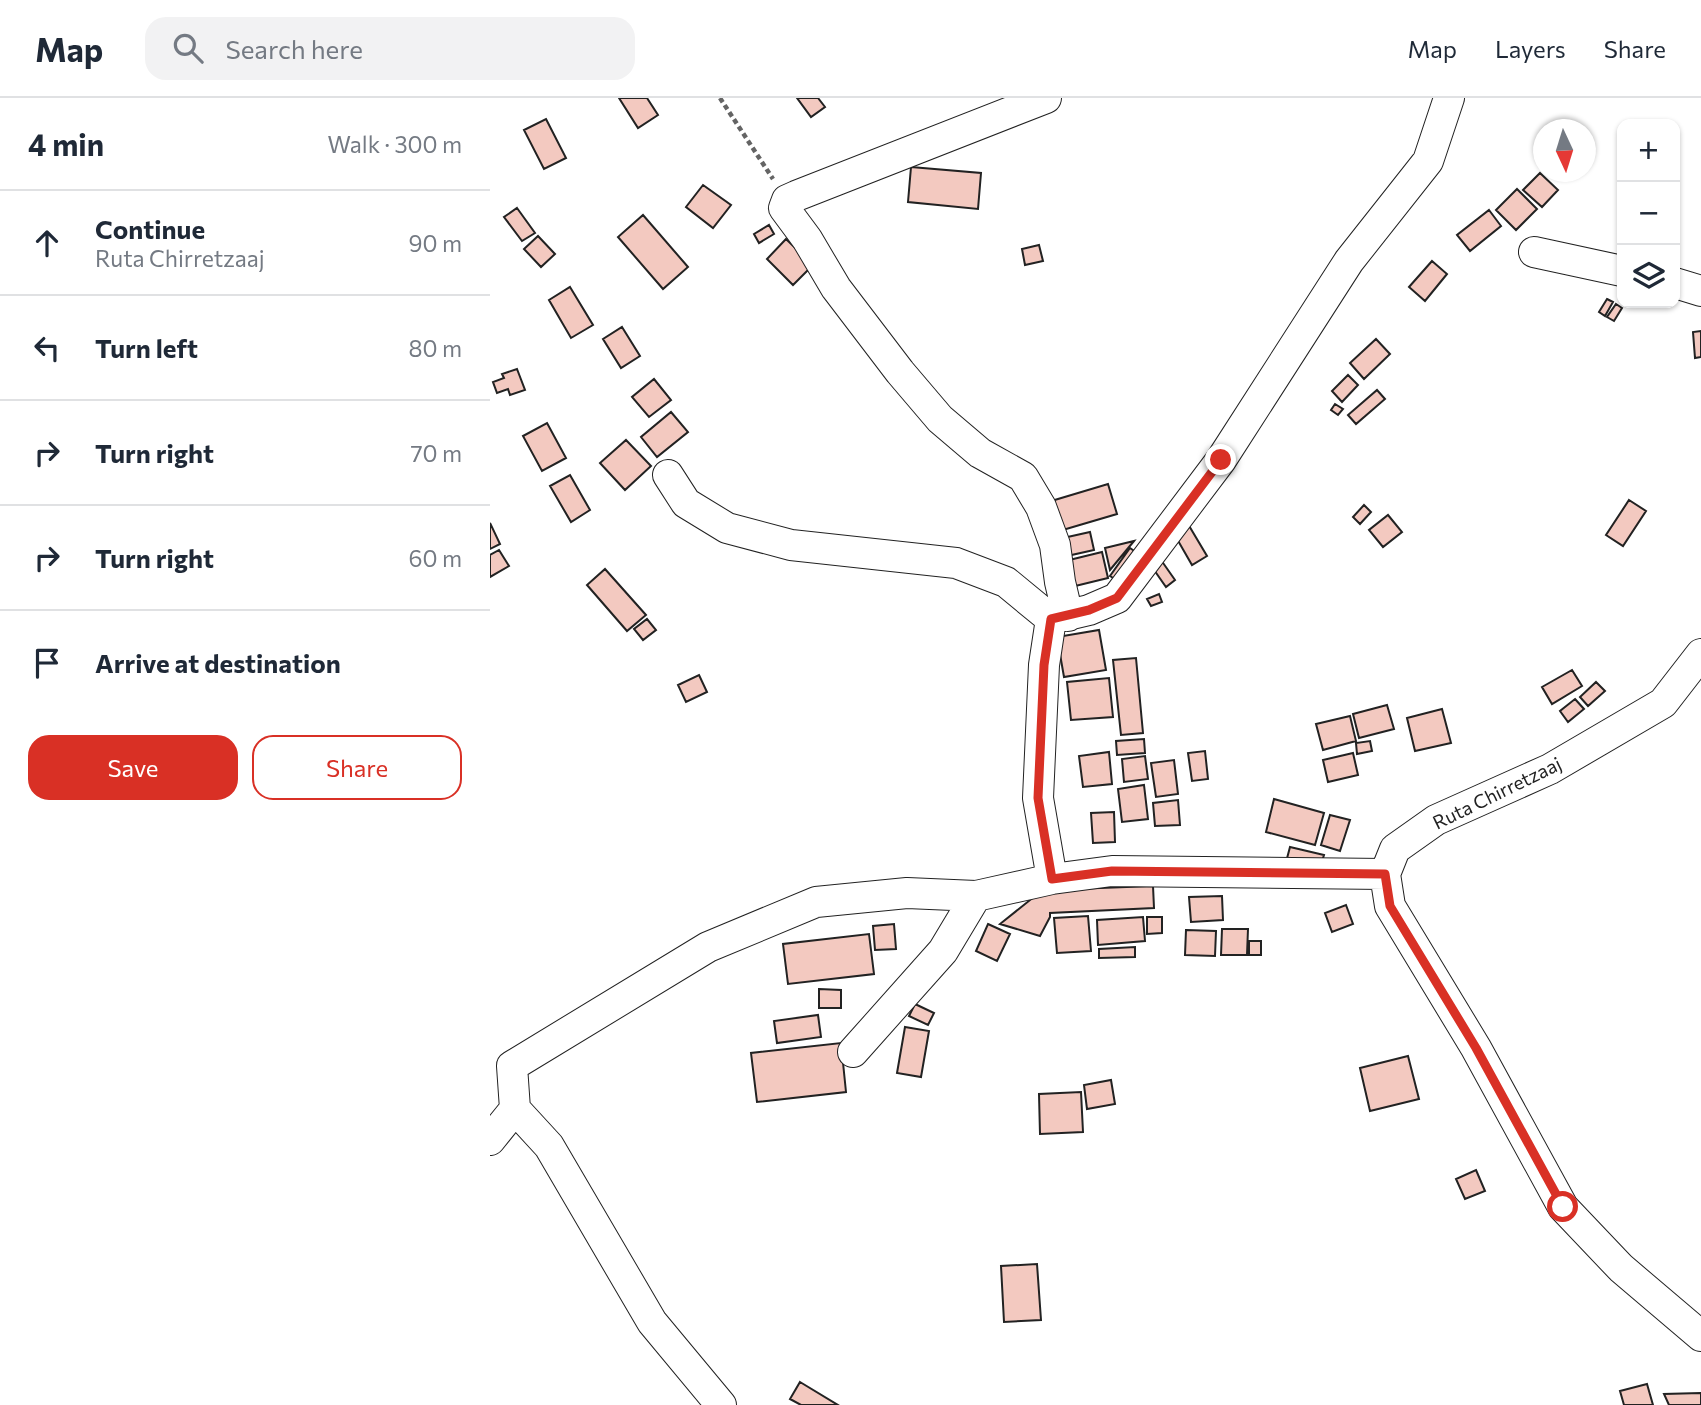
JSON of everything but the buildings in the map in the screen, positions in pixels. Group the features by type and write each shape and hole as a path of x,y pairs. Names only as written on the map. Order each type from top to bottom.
{"street":[{"path":"1046,98 787,200 784,208 807,239 836,288 900,372 940,419 980,453 1023,477 1041,507 1055,545 1060,582 1059,618 1044,665 1038,798 1052,879"},
{"path":"668,475 686,503 727,528 791,545 956,563 1006,582 1059,618 1089,610 1117,598 1221,460 1349,261 1428,161 1449,98"},
{"path":"1534,252 1617,270"},
{"path":"1680,285 1701,291"},
{"name":"Ruta Chirretzaaj","path":"1385,874 1395,849 1436,820 1550,769 1663,703 1701,654"},
{"path":"721,1405 652,1322 549,1146 516,1109 501,1063 708,947 816,902 907,893 976,896 1052,879 1112,871 1385,874 1390,906 1476,1048 1563,1207 1621,1268 1701,1336"},
{"path":"853,1052 943,951 976,896"},
{"path":"490,1140 516,1109"}],"path":[{"path":"720,98 787,200"}],"route":[{"path":"1221,460 1117,598 1089,610 1051,619 1044,665 1038,798 1052,879 1112,871 1385,874 1390,906 1476,1048 1563,1207"}]}
